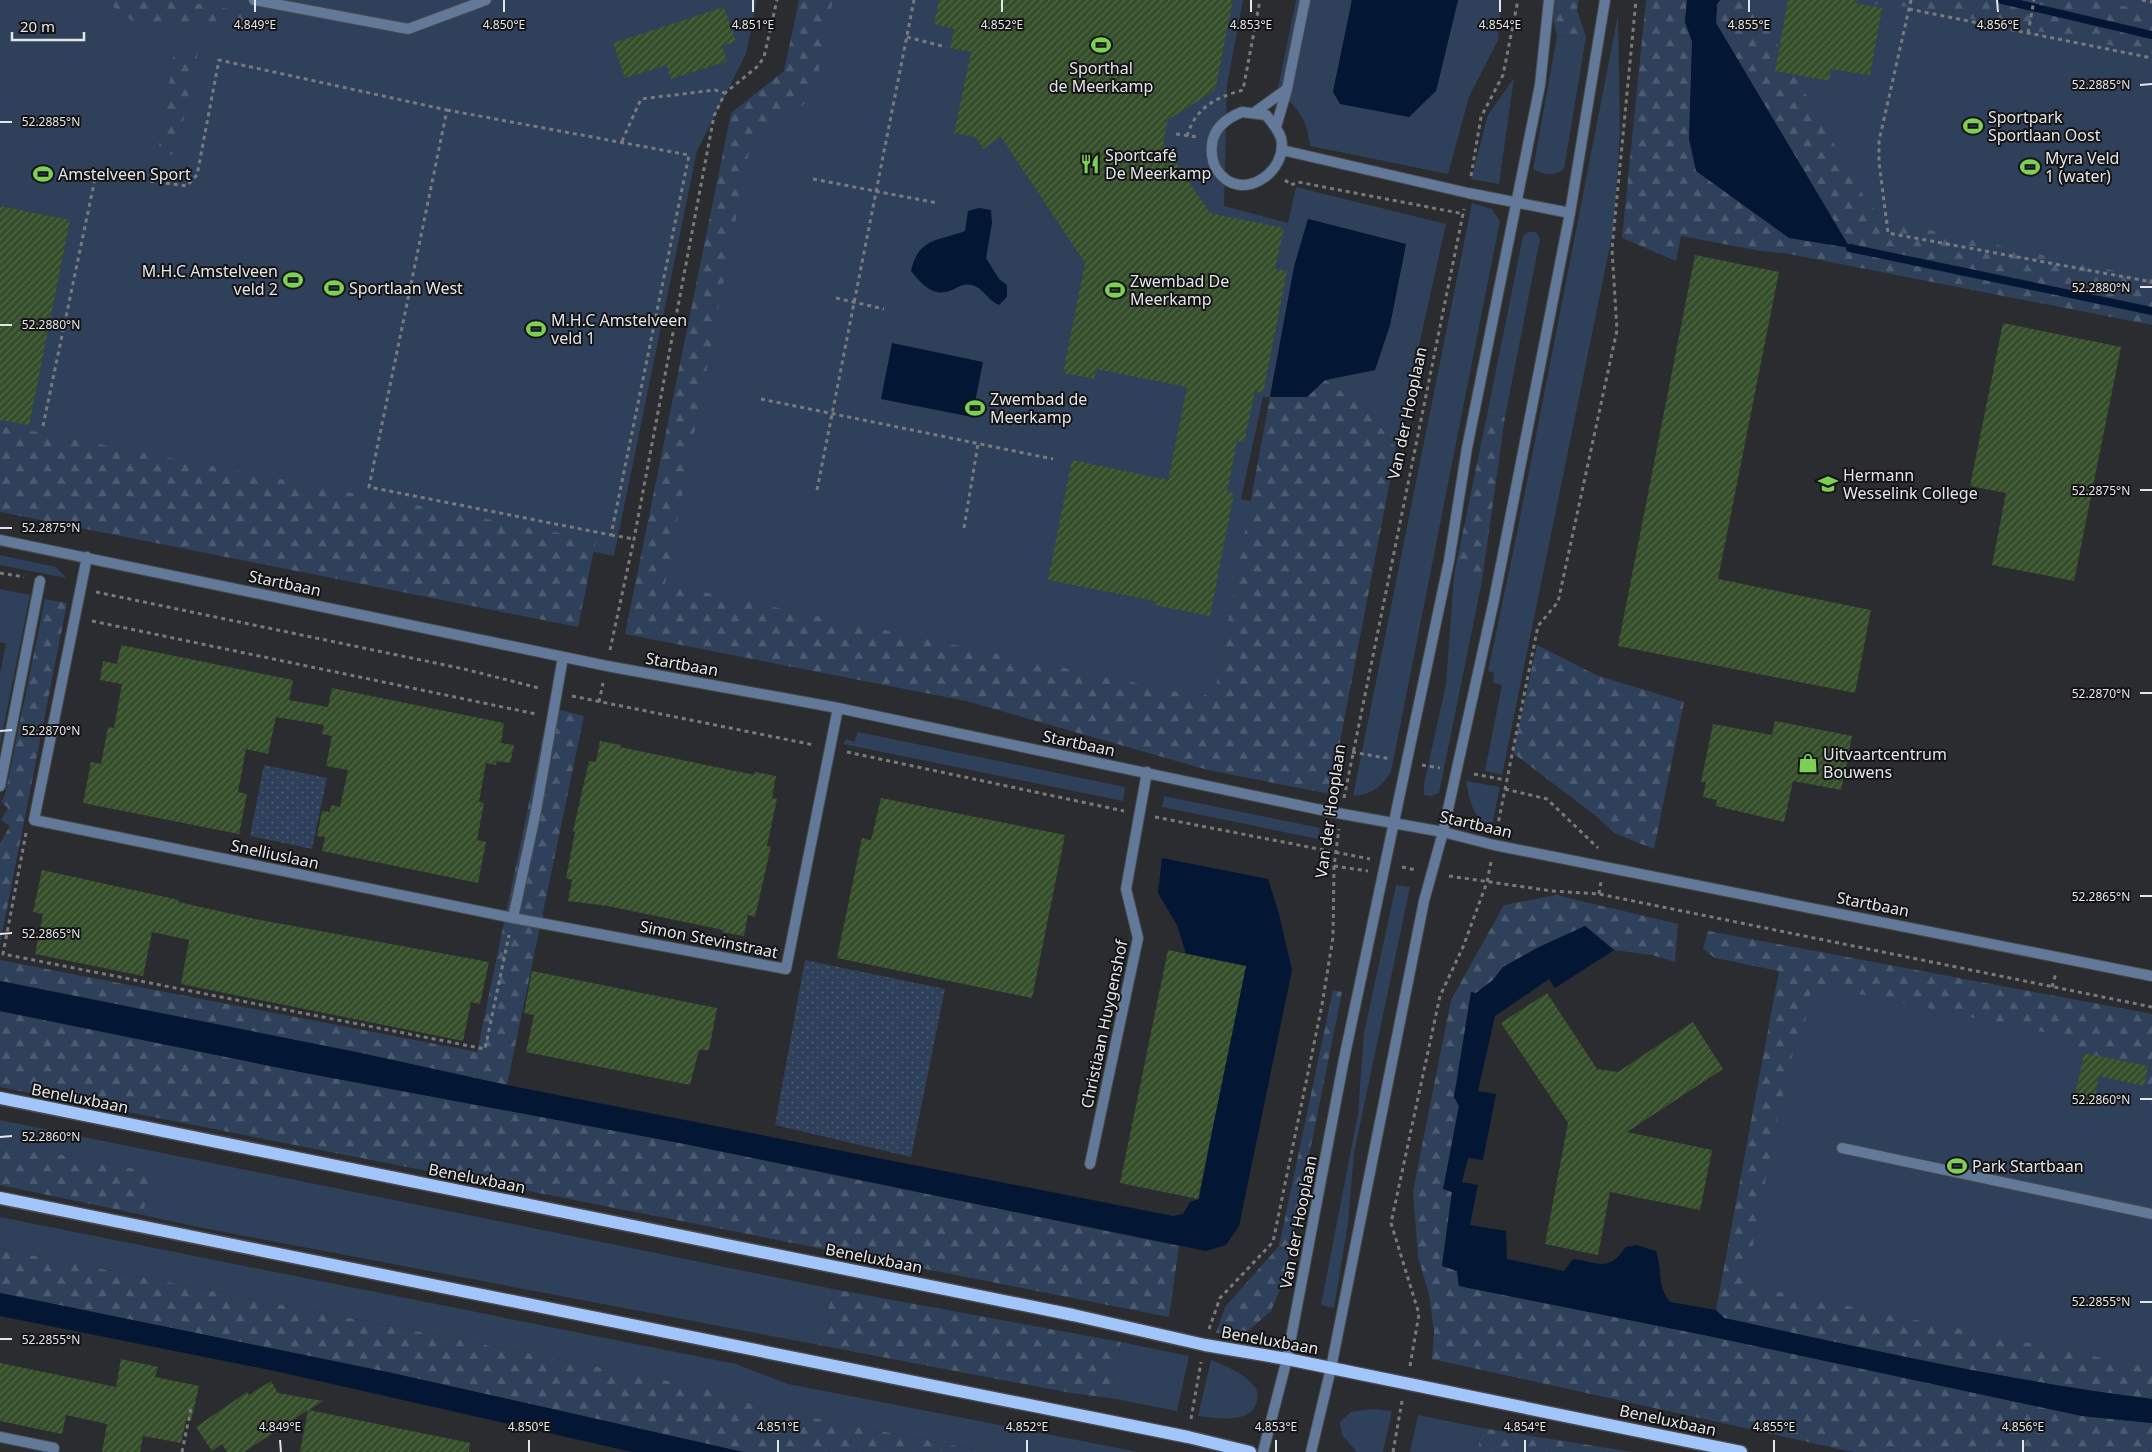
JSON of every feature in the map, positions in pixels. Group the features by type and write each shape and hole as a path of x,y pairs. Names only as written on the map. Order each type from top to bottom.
{"main road":[{"name":"Beneluxbaan","path":"0,1098 1054,1311 1204,1345 1287,1359 1741,1452"},
{"path":"0,1198 1188,1437 1250,1452"}],"street":[{"path":"254,0 408,29 486,0"},
{"path":"1276,127 1287,89 1305,0"},
{"name":"Van der Hooplaan","path":"1263,1452 1287,1359 1344,1059 1396,822 1449,561 1467,448 1540,85 1549,0"},
{"path":"1311,1452 1331,1368 1424,901 1444,832 1496,590 1570,213 1605,0"},
{"path":"1255,112 1287,89"},
{"path":"1242,112 1255,112 1266,115 1276,127 1282,150 1274,169 1254,183 1233,185 1221,176 1212,156 1214,136 1221,124 1231,116 1242,112"},
{"path":"1282,150 1468,193 1570,213"},
{"name":"Startbaan","path":"0,540 606,666 838,708 1342,813 1444,832 1494,845 2152,976"},
{"path":"34,820 87,558"},
{"path":"0,786 1,771 40,581"},
{"path":"513,918 536,811 563,657"},
{"name":"Simon Stevinstraat","path":"513,918 786,969 838,708"},
{"name":"Christiaan Huygenshof","path":"1090,1164 1138,938 1126,889 1147,772"},
{"name":"Snelliuslaan","path":"34,820 513,918"},
{"path":"1842,1148 2152,1214"},
{"path":"0,1437 54,1448 53,1452"}],"path":[{"path":"606,666 634,539 714,116 726,93 758,66 764,57 777,0"},
{"path":"817,490 914,0"},
{"path":"1187,136 1192,120 1208,104 1225,95 1243,90 1260,0"},
{"name":"Van der Hooplaan","path":"1188,1437 1204,1345 1210,1322 1220,1298 1273,1242 1323,996 1332,937 1334,866 1352,752 1464,214 1480,117 1503,75 1518,0"},
{"path":"1393,1452 1419,1314 1391,1223 1440,996 1463,947 1487,882 1538,626 1558,602 1617,330 1612,249 1636,0"},
{"path":"1912,0 1879,141 1879,162 1888,233 2152,282"},
{"path":"2028,33 2034,0"},
{"path":"2142,0 2152,2"},
{"path":"1910,9 2152,58"},
{"path":"907,37 946,47"},
{"path":"43,426 96,174 187,186 197,175 219,60 447,110 689,155 612,535"},
{"path":"622,142 641,98 715,90 726,93"},
{"path":"447,110 369,487 634,539"},
{"path":"813,179 937,203"},
{"path":"1291,185 1298,182 1464,214"},
{"path":"836,298 884,308"},
{"path":"761,399 1053,459"},
{"path":"964,528 978,444"},
{"path":"0,573 40,581"},
{"path":"80,589 464,669 557,693 830,748 1138,814 1336,850 1431,873 1552,891 1599,894 2152,1007"},
{"path":"74,617 552,718"},
{"path":"1352,752 1506,780"},
{"path":"1505,789 1547,799 1606,856 1599,894"},
{"path":"34,820 27,828 2,954 484,1049 513,918"},
{"path":"1334,866 1368,872"},
{"path":"182,1452 191,1408"}],"green space":[{"name":"Sportlaan West","path":"0,0 757,0 746,54 697,151 614,556 0,425"},
{"path":"104,0 165,1 209,5 230,9 265,22 148,27 134,22"},
{"path":"799,0 833,0 813,98 751,141 665,584 1202,697 1216,687 1270,397 1307,397 1325,380 1370,412 1396,449 1330,794 1208,770 966,701 625,634 731,113 784,71"},
{"name":"Zwembad de Meerkamp","path":"817,0 1243,0 1227,85 1224,206 1288,223 1296,187 1446,224 1396,449 1370,412 1325,380 1375,370 1390,325 1406,244 1308,219 1294,267 1270,397 1263,397 1241,499 1251,501 1216,688 1202,697 653,590 745,140 801,88"},
{"path":"1296,0 1352,0 1333,92 1436,91 1458,0 1501,0 1498,40 1469,97 1448,174 1310,146 1307,130 1301,115 1291,103 1277,93"},
{"path":"1551,0 1579,0 1577,10 1586,37 1557,36 1550,7"},
{"path":"1646,0 1687,0 1685,22 1692,41 1849,248 1716,23 1717,4 1720,0 1752,0 1866,200 1878,213 1890,221 1903,225 2152,279 2152,325 1784,253 1761,251 1681,236 1676,261 1622,238"},
{"name":"Sportpark Sportlaan Oost","path":"1733,0 2152,0 2152,296 1855,237"},
{"path":"1809,0 2086,0 2152,11 2152,53 1909,7 1875,4 1873,8"},
{"path":"1618,15 1620,131 1614,226 1502,775 1485,771 1502,685 1493,683 1494,673 1488,671 1517,533"},
{"path":"1557,36 1586,37 1564,169 1548,174 1533,169"},
{"path":"199,47 176,155 158,153 174,54 185,48"},
{"path":"1514,78 1499,184 1471,179 1488,115"},
{"path":"1472,203 1492,209 1500,221 1391,772 1371,792 1353,796"},
{"path":"1528,232 1536,232 1540,239 1505,417 1487,415 1523,236"},
{"path":"1487,415 1505,417 1482,581 1454,575"},
{"path":"0,425 596,540 578,627 0,512"},
{"path":"0,555 56,567 66,578 0,565"},
{"path":"1454,575 1482,581 1439,793 1431,796 1424,795 1424,784 1446,684"},
{"path":"0,589 30,595 0,745 0,673 6,644 0,642"},
{"path":"45,599 67,603 0,944 0,843 10,826 1,820 8,808 1,802 5,795"},
{"path":"1537,645 1596,675 1684,702 1654,849 1614,833 1596,816 1513,753"},
{"path":"549,707 584,716 507,1085 356,1052 0,981 0,960 477,1052"},
{"path":"858,732 1125,787 1123,801 843,744 846,739 854,742"},
{"path":"264,765 327,778 312,849 250,836"},
{"path":"1466,781 1500,787 1491,830 1476,814"},
{"path":"1164,796 1320,828 1318,839 1162,807"},
{"path":"1396,885 1410,887 1354,1153 1348,1223 1334,1308 1321,1305 1358,1114 1364,1033"},
{"path":"1556,895 1678,924 1675,962 1652,955 1614,950 1585,926 1537,948 1503,967 1493,980 1476,993 1454,1096 1459,1106 1444,1189 1452,1192 1442,1265 1457,1271 1459,1286 1704,1335 2082,1416 2152,1423 2152,1452 1853,1452 1432,1359 1434,1332 1429,1294 1418,1257 1413,1191 1451,1000 1504,905"},
{"path":"1708,931 2152,1014 2152,1103 2141,1101 2148,1066 2060,1048 2062,1036 1812,984 1805,1023 1799,1027 1777,1121 1747,1276 1750,1286 2152,1368 2152,1399 1991,1374 1884,1353 1724,1318 1716,1310 1779,971 1715,958 1703,949"},
{"path":"805,960 945,989 911,1157 775,1125"},
{"name":"Park Startbaan","path":"1799,978 2152,1041 2152,1373 1738,1291"},
{"path":"1333,990 1342,992 1284,1280 1271,1311 1246,1333 1216,1333 1225,1307 1279,1246"},
{"path":"0,1011 295,1071 685,1144 1179,1246 1169,1317 0,1087"},
{"path":"0,1120 833,1289 819,1345 198,1227 143,1215 150,1172 0,1143"},
{"path":"0,1143 151,1172 143,1215 0,1185"},
{"path":"0,1217 736,1364 788,1384 1139,1452 988,1452 763,1408 709,1389 0,1249"},
{"path":"0,1249 709,1389 763,1408 988,1452 743,1452 392,1373 0,1293"},
{"path":"833,1289 1121,1342 1110,1398 1071,1393 819,1345"},
{"path":"1121,1342 1189,1356 1177,1411 1110,1398"},
{"path":"1211,1360 1229,1367 1240,1374 1250,1381 1255,1388 1257,1401 1248,1414 1232,1418 1198,1416"},
{"path":"1371,1409 1392,1411 1383,1452 1357,1452 1342,1435 1340,1422 1351,1412"},
{"path":"1418,1415 1482,1428 1477,1452 1410,1452"},
{"path":"1482,1428 1633,1452 1477,1452"}],"shaded area":[{"path":"1352,0 1458,0 1436,91 1409,117 1340,104 1333,92"},
{"path":"1687,0 1720,0 1717,4 1716,23 1850,248 1789,238 1696,171 1689,139 1692,41 1685,22"},
{"path":"979,208 991,210 992,223 986,258 999,279 1007,285 1007,297 999,305 979,288 971,285 962,285 952,290 937,292 927,288 911,271 914,260 924,246 938,239 965,231 968,211"},
{"path":"1308,219 1406,244 1390,325 1375,370 1325,380 1307,397 1270,397 1294,267"},
{"path":"892,343 983,362 972,417 881,399"},
{"path":"1162,858 1268,879 1279,914 1292,970 1239,1226 1226,1245 1206,1251 685,1144 295,1071 0,1011 0,981 356,1052 507,1085 1173,1216 1183,1214 1190,1202 1199,1199 1239,992 1186,954 1177,925 1158,893"},
{"path":"1585,926 1614,950 1555,988 1549,979 1495,1016 1478,1091 1496,1094 1483,1160 1468,1158 1462,1182 1478,1185 1470,1225 1506,1231 1507,1259 1564,1271 1573,1259 1597,1264 1609,1263 1620,1255 1626,1247 1636,1245 1656,1251 1661,1283 1670,1302 1716,1310 1724,1318 1991,1374 2152,1399 2152,1423 2082,1416 1704,1335 1459,1286 1457,1271 1442,1266 1452,1192 1443,1189 1459,1106 1454,1097 1471,992 1476,993 1493,980 1503,967 1537,948"},
{"path":"0,1293 392,1373 743,1452 632,1452 275,1371 0,1316"}],"building":[{"path":"939,0 1233,0 1215,90 1168,120 1163,143 1210,213 1284,228 1275,269 1287,271 1263,393 1255,391 1244,443 1237,441 1227,492 1234,493 1210,616 1154,605 1155,601 1048,580 1072,460 1168,480 1187,387 1096,369 1094,379 1063,373 1085,263 1001,137 983,149 976,137 954,133 971,52 950,48 954,29 934,24"},
{"path":"1788,0 1857,0 1856,3 1882,8 1870,75 1831,69 1829,81 1775,71"},
{"path":"724,7 736,42 722,46 727,61 671,79 666,65 625,78 613,43"},
{"path":"0,206 70,220 29,425 0,420"},
{"path":"1695,255 1779,272 1718,579 1871,610 1855,693 1618,646"},
{"path":"2003,323 2121,347 2074,581 1992,565 2006,493 1970,486"},
{"path":"121,645 293,680 289,700 328,707 332,688 504,723 501,743 514,745 510,763 497,761 496,765 486,763 479,802 484,803 477,840 486,842 478,883 322,851 325,837 317,836 322,811 330,812 331,805 340,807 348,770 326,766 332,736 322,734 324,725 276,717 268,754 246,749 238,792 247,794 239,834 83,803 91,762 101,764 108,727 114,728 122,684 100,680 103,661 117,664"},
{"path":"1775,721 1852,736 1841,790 1793,781 1784,822 1716,806 1717,800 1703,797 1706,782 1701,782 1713,724 1772,735"},
{"path":"600,741 621,745 620,747 754,775 755,772 776,776 772,798 777,799 767,846 771,846 755,917 748,915 744,936 608,906 568,901 572,880 566,878 575,832 573,831 589,761 596,762"},
{"path":"881,798 1065,835 1032,998 837,958 862,838 871,840"},
{"path":"42,870 255,919 489,962 480,1004 471,1002 463,1041 181,984 189,940 152,932 143,976 35,954 43,914 33,912"},
{"path":"1168,950 1246,966 1198,1199 1120,1183"},
{"path":"532,971 717,1008 709,1050 699,1050 690,1085 526,1052 534,1015 524,1013"},
{"path":"1547,993 1597,1069 1618,1072 1693,1022 1723,1069 1627,1132 1712,1150 1700,1210 1610,1192 1598,1255 1545,1244 1568,1123 1501,1023"},
{"path":"2084,1053 2148,1066 2144,1086 2099,1076 2093,1105 2074,1101"},
{"path":"121,1359 158,1367 155,1377 199,1386 191,1421 187,1415 181,1443 143,1436 140,1452 102,1452 107,1424 66,1415 62,1434 0,1421 0,1363 116,1387"},
{"path":"271,1381 278,1393 323,1401 309,1410 470,1443 469,1452 300,1452 308,1410 244,1452 227,1452 222,1444 212,1451 196,1427 247,1392 249,1395"}],"waterway":[{"path":"2002,0 2152,35"},
{"path":"1850,248 2152,311"}],"place":[{"name":"Sporthal de Meerkamp","path":"1101,45"},
{"name":"Sportpark Sportlaan Oost","path":"1973,126"},
{"name":"Sportcafé De Meerkamp","path":"1090,164"},
{"name":"Myra Veld 1 (water)","path":"2030,167"},
{"name":"Amstelveen Sport","path":"43,174"},
{"name":"M.H.C Amstelveen veld 2","path":"293,280"},
{"name":"Sportlaan West","path":"334,288"},
{"name":"Zwembad De Meerkamp","path":"1115,290"},
{"name":"M.H.C Amstelveen veld 1","path":"536,329"},
{"name":"Zwembad de Meerkamp","path":"975,408"},
{"name":"Hermann Wesselink College","path":"1828,484"},
{"name":"Uitvaartcentrum Bouwens","path":"1808,763"},
{"name":"Park Startbaan","path":"1957,1166"}]}
